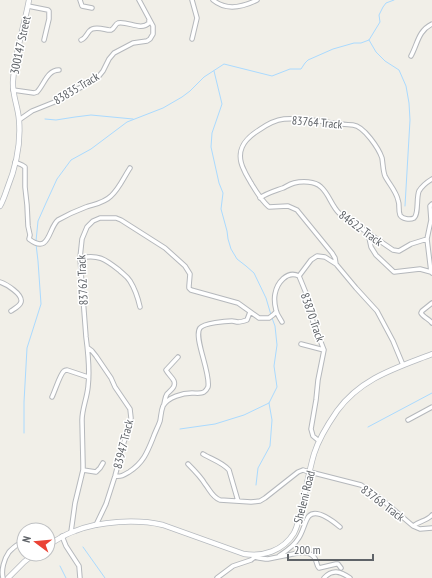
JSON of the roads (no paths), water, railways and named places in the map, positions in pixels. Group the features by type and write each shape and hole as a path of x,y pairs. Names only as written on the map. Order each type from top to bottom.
{"street":[{"name":"300147 Street","path":"0,206 16,162 19,142 19,120 13,90 16,58 29,0"},
{"path":"80,0 82,6 92,8"},
{"name":"83835 Track","path":"19,120 32,111 57,101 89,83 103,72 114,54 134,43 152,38 154,33 153,26 139,0"},
{"path":"192,0 196,18 192,40"},
{"path":"213,0 221,5 229,7 238,6 256,0"},
{"path":"28,6 49,11 49,19 44,40"},
{"path":"81,40 85,38 93,29 100,28 110,30 116,24 120,23 145,26 149,23 149,20"},
{"path":"411,56 421,33 425,28 432,24"},
{"path":"13,90 34,93 37,92 48,75 59,70"},
{"name":"83764 Track","path":"260,198 243,169 240,158 240,148 255,132 274,122 283,120 295,119 320,121 355,125 362,129 369,136 381,155 384,174 399,201 401,217 412,218 415,216 417,212 419,192 424,184 432,179"},
{"path":"16,162 25,167 25,187 30,235 29,239 38,244 48,239 54,225 60,219 106,200 115,192 130,168"},
{"name":"84622 Track","path":"260,198 293,183 314,183 326,191 337,210 389,248 397,251 411,244 427,239"},
{"path":"260,198 269,207 288,206 297,210 332,252 336,264"},
{"path":"368,233 371,246 376,255 394,272 420,269 431,272 427,239 430,220 430,206 432,204"},
{"name":"83762 Track","path":"70,532 83,470 84,453 82,414 88,386 88,348 80,258 82,239 91,222 100,218 112,218 124,221 165,248 186,266 190,274 189,286 191,290 238,303 257,317 271,317 276,312"},
{"path":"299,276 311,260 317,256 326,258 336,264 377,311 400,355 403,365"},
{"path":"80,258 103,258 127,276 134,288 140,307"},
{"name":"83870 Track","path":"276,312 276,290 280,282 285,276 292,274 299,276 308,298 313,322 324,350 311,429 311,433 319,442"},
{"path":"0,282 8,285 21,299 20,304 16,309 11,311"},
{"path":"432,303 421,313 432,323"},
{"path":"164,405 168,400 174,397 188,393 202,393 206,391 208,379 200,346 200,328 207,324 247,320 250,312"},
{"path":"276,312 282,322"},
{"path":"301,344 324,350"},
{"name":"83947 Track","path":"88,348 96,356 130,409 131,414 131,421 115,476 106,504 96,525"},
{"name":"Sheleni Road","path":"56,540 70,532 96,525 128,521 152,522 163,525 244,554 256,556 277,549 289,539 297,527 315,452 324,431 338,410 357,390 366,383 387,371 432,354"},
{"path":"115,476 120,477 126,474 143,460 159,422 167,395 175,385 174,380 166,370 178,357"},
{"path":"52,397 62,373 66,370 88,377"},
{"path":"408,420 432,407"},
{"path":"203,454 229,470 238,501"},
{"path":"83,470 96,472 103,463"},
{"path":"188,464 217,500 223,501 260,501 266,498 298,472 302,470 310,471"},
{"name":"83768 Track","path":"310,471 361,485 380,498 413,526 420,529 432,528"},
{"path":"278,557 298,540 310,515 321,514 340,527"},
{"path":"413,526 418,522 428,519 432,515"},
{"path":"62,536 66,546 79,566 80,578"},
{"path":"3,578 3,570 7,556 16,546"},
{"path":"217,578 234,566 251,560 256,556 267,559 295,553 305,553 313,556 318,568 333,564 338,564 341,568"},
{"path":"8,578 24,562"},
{"path":"324,578 329,573 333,564"},
{"path":"329,573 339,572 350,578"}],"waterway":[{"path":"36,241 38,221 57,179 71,160 91,149 127,122 163,108 182,97 204,77 224,64 272,76 290,69 301,69 308,60 333,49 369,40 380,22 379,15 383,7 386,3 394,0"},
{"path":"369,40 376,52 385,61 399,70 406,86 410,120 405,206"},
{"path":"214,71 222,104 212,133 211,147 219,183 223,193 221,209 228,239 231,249 237,259 254,273 266,298 271,315"},
{"path":"45,119 56,120 91,115 133,119"},
{"path":"24,433 27,348 41,304 36,244"},
{"path":"180,429 215,424 244,415 269,403 277,387 274,366 277,345 275,326 272,318"},
{"path":"368,427 432,393"},
{"path":"256,485 258,468 270,446 272,420 269,403"},
{"path":"83,547 105,578"},
{"path":"60,566 66,578"}]}
